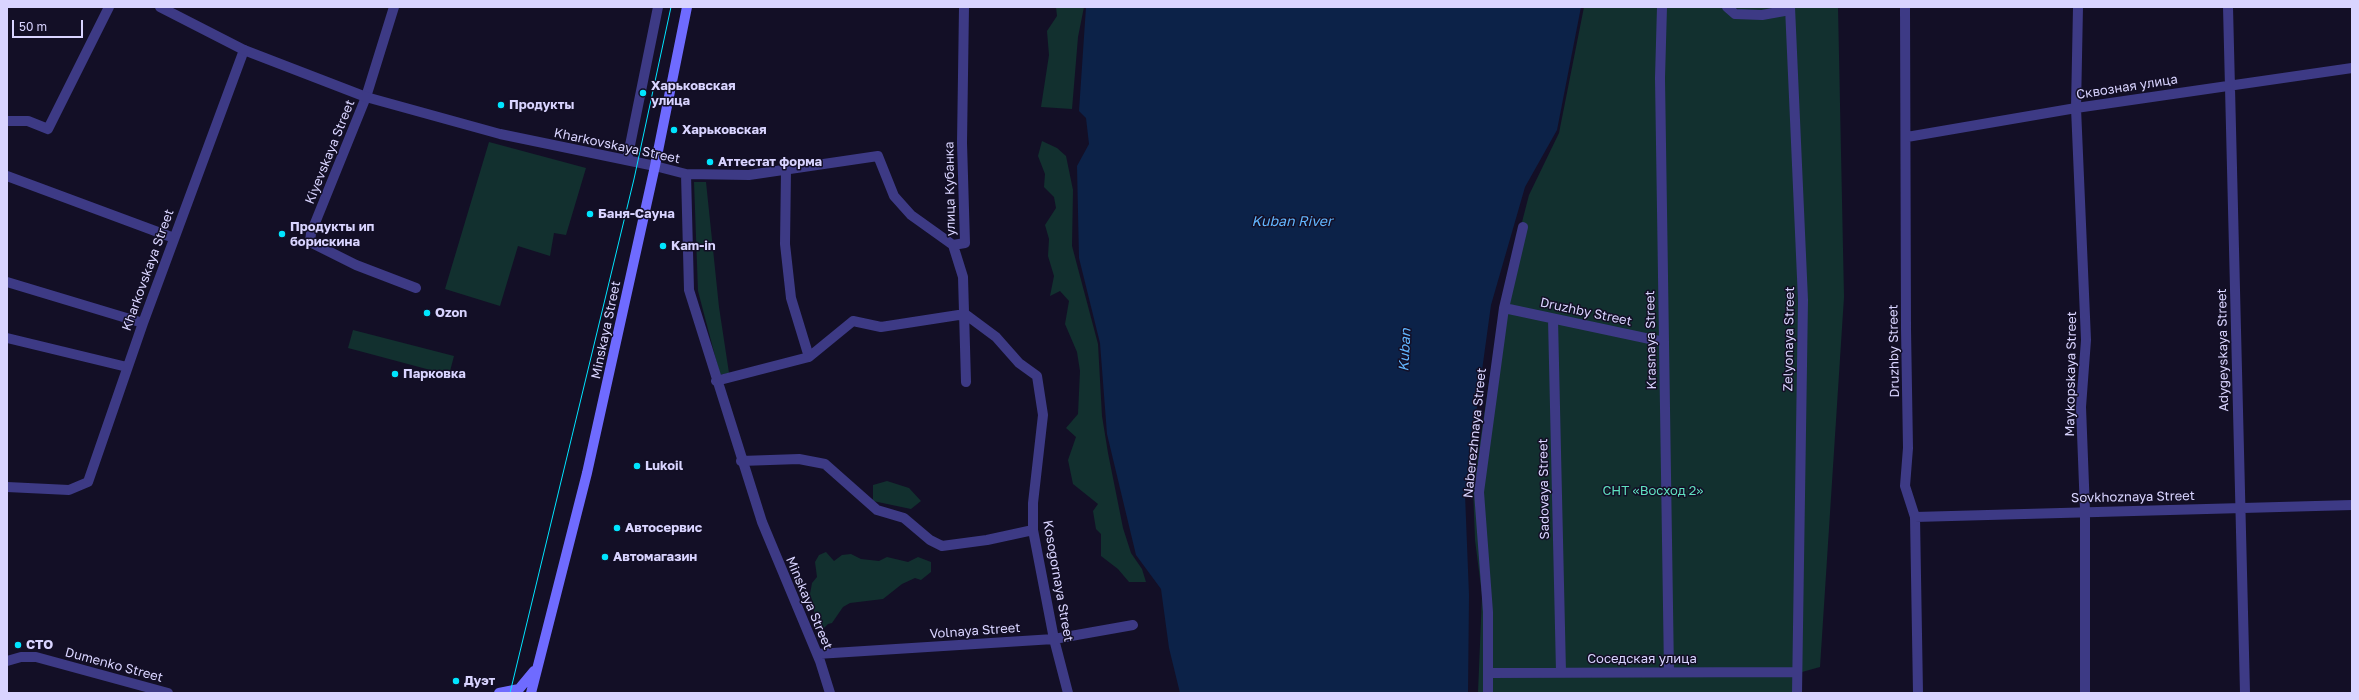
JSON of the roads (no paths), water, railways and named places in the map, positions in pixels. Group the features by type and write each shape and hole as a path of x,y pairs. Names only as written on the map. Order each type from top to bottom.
{"main road":[{"name":"Minskaya Street","path":"540,657 588,473 655,166 687,7"},
{"path":"499,693 511,692 523,686 534,672 540,657"},
{"path":"531,693 540,657"}],"street":[{"path":"7,121 28,120 48,129 109,7"},
{"name":"Kharkovskaya Street","path":"160,7 244,50 366,97 500,134 655,166 686,174 749,175 878,156 894,196 911,216 953,245"},
{"name":"Kiyevskaya Street","path":"394,7 366,97 311,232 310,242 356,265 416,288"},
{"path":"627,160 658,7"},
{"name":"улица Кубанка","path":"964,7 962,143 965,243 953,245 963,277 966,382"},
{"name":"Krasnaya Street","path":"1662,7 1660,78 1663,159 1669,672"},
{"path":"1727,7 1735,14 1762,15 1790,9"},
{"name":"Druzhby Street","path":"1906,7 1906,329 1908,448 1905,486 1915,517 1918,693"},
{"name":"Maykopskaya Street","path":"2078,7 2076,108 2086,340 2081,407 2085,511 2085,693"},
{"name":"Adygeyskaya Street","path":"2228,7 2239,508 2245,693"},
{"name":"Zelyonaya Street","path":"1790,9 1803,300 1796,672 1797,693"},
{"name":"Kharkovskaya Street","path":"7,487 69,490 88,482 127,367 244,50"},
{"name":"Сквозная улица","path":"1907,137 2076,108 2230,84 2352,68"},
{"path":"786,170 785,244 791,298 809,357"},
{"name":"Minskaya Street","path":"686,174 689,290 741,461 762,522 817,654 830,693"},
{"path":"7,176 174,238"},
{"name":"Naberezhnaya Street","path":"1488,693 1488,612 1479,492 1504,308 1523,227"},
{"path":"7,282 143,323"},
{"name":"Druzhby Street","path":"1504,308 1664,342"},
{"path":"716,381 809,357 853,321 881,327 965,314"},
{"name":"Kosogornaya Street","path":"965,314 996,337 1019,363 1037,376 1043,415 1033,503 1033,530 1054,639 1068,693"},
{"name":"Sadovaya Street","path":"1553,319 1561,672"},
{"path":"7,338 127,367"},
{"path":"741,461 799,459 825,464 877,510 904,518 930,540 942,546 987,540 1033,530"},
{"name":"Sovkhoznaya Street","path":"1915,517 2085,511 2352,505"},
{"name":"Volnaya Street","path":"817,654 1054,639 1133,625"},
{"name":"Dumenko Street","path":"7,661 21,657 36,657 168,693"},
{"name":"Соседская улица","path":"1489,673 1796,672"}],"water":[{"name":"Kuban River","path":"1086,7 1581,7 1557,130 1525,187 1491,305 1465,494 1469,595 1468,693 1180,693 1169,648 1161,589 1136,555 1107,434 1100,343 1079,258 1077,166 1089,144 1086,118 1079,111"}],"tram line":[{"path":"510,693 634,179 671,7"}],"place":[{"name":"Харьковская улица","path":"643,93"},
{"name":"Продукты","path":"501,105"},
{"name":"Харьковская","path":"674,130"},
{"name":"Аттестат форма","path":"710,162"},
{"name":"Баня-Сауна","path":"590,214"},
{"name":"Продукты ип борискина","path":"282,234"},
{"name":"Kam-in","path":"663,246"},
{"name":"Ozon","path":"427,313"},
{"name":"Парковка","path":"395,374"},
{"name":"Lukoil","path":"637,466"},
{"name":"Автосервис","path":"617,528"},
{"name":"Автомагазин","path":"605,557"},
{"name":"СТО","path":"18,645"},
{"name":"Дуэт","path":"456,681"}],"water label":[{"name":"Kuban","path":"1405,350"}],"park label":[{"name":"СНТ «Восход 2»","path":"1653,491"}]}
